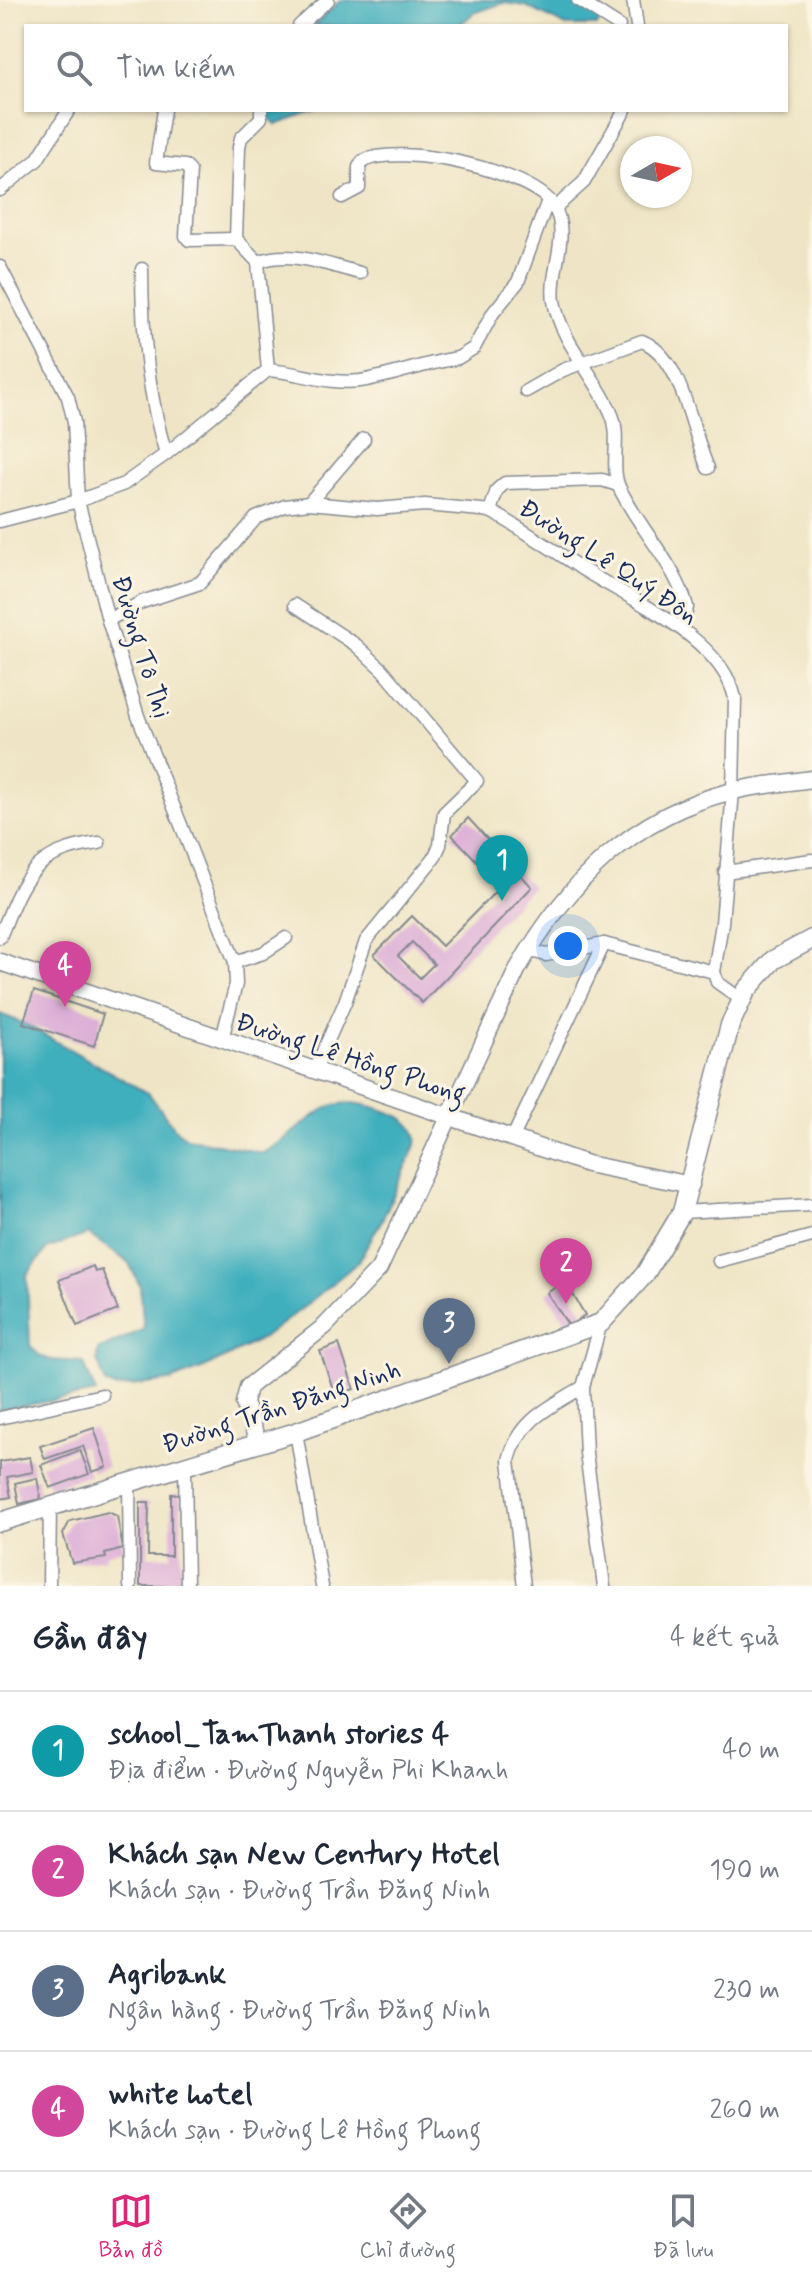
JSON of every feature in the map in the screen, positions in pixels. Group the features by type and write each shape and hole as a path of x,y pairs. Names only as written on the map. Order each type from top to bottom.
{"main road":[{"name":"Đường Trần Đăng Ninh","path":"0,1522 129,1480 296,1432 601,1323 645,1274 682,1212 730,1025 742,1000 773,960 812,939"}],"street":[{"path":"301,24 328,0"},
{"path":"578,0 616,24"},
{"path":"633,0 637,24"},
{"path":"0,190 37,160 68,112"},
{"path":"164,112 156,163 185,166 190,171 186,236 189,240 236,239"},
{"path":"261,112 261,118 241,138 239,147 236,239 258,262 268,370"},
{"path":"0,521 53,504 78,501 124,484 166,454 268,370 289,371 304,378 360,381 469,353 493,313 518,282 551,204 584,182 624,112"},
{"path":"342,197 359,188 359,167 363,161 407,155 434,158 501,175 531,188 551,204 560,229 554,300 581,364 612,413 617,430 618,485 679,584 687,607 682,629"},
{"path":"258,262 278,256 338,264 360,273"},
{"path":"142,269 143,320 154,411 166,454"},
{"name":"Đường Tô Thị","path":"1,271 68,397 74,422 78,501 108,620 138,716 235,962 236,984 222,1039"},
{"path":"526,391 581,364 660,333"},
{"path":"642,341 668,361 708,468"},
{"path":"309,503 364,439"},
{"path":"490,511 497,490 505,483 602,480 618,485"},
{"name":"Đường Lê Quý Đôn","path":"108,620 142,602 200,583 256,518 277,509 309,503 351,509 425,505 490,511 540,538 578,566 682,629 732,684 735,698 733,791 714,972"},
{"path":"295,605 356,645 383,670 477,781 444,813 440,845 434,858 366,941 345,1002 315,1070"},
{"path":"258,1442 244,1403 248,1387 325,1326 379,1269 528,950 544,923 617,844 651,821 733,791 812,779"},
{"path":"0,937 22,880 58,855 99,843"},
{"path":"725,872 812,860"},
{"path":"235,962 263,953 286,938"},
{"path":"528,950 546,955 604,944 714,972 717,982 742,1000"},
{"path":"513,1137 604,944"},
{"name":"Đường Lê Hồng Phong","path":"0,962 452,1115 587,1164 691,1185"},
{"path":"682,1212 812,1205"},
{"path":"719,1261 812,1236"},
{"path":"601,1323 583,1387 586,1453 604,1586"},
{"path":"524,1586 509,1460 513,1443 530,1419 583,1387"},
{"path":"0,1418 102,1395"},
{"path":"296,1432 322,1586"},
{"path":"185,1466 187,1586"},
{"path":"129,1480 130,1586"},
{"path":"49,1586 50,1506"}],"water":[{"path":"341,0 573,0 601,17 598,24 562,24 526,6 503,3 474,13 460,24 315,24"},
{"path":"266,112 312,112 276,125"},
{"path":"0,1014 23,1023 149,1094 177,1131 187,1138 263,1153 322,1110 352,1103 402,1118 414,1132 416,1145 383,1218 358,1262 263,1338 204,1368 170,1381 115,1388 106,1384 97,1360 98,1350 144,1329 140,1286 129,1263 88,1234 47,1249 27,1275 30,1345 47,1359 83,1362 96,1393 0,1410"}],"building":[{"path":"468,818 532,887 422,1003 374,955 412,916 442,946 501,886 452,835","holes":["412,942 434,964 420,978 398,956"]},
{"path":"34,991 103,1014 94,1046 23,1023"},
{"path":"93,1266 95,1272 102,1270 118,1310 77,1326 59,1280"},
{"path":"565,1281 585,1315 569,1326 547,1293"},
{"path":"339,1344 354,1389 335,1395 320,1351"},
{"path":"94,1428 107,1467 92,1472 83,1446 45,1459 40,1446"},
{"path":"80,1450 89,1474 50,1488 41,1465"},
{"path":"30,1457 33,1472 7,1477 11,1497 0,1499 0,1462"},
{"path":"37,1478 41,1499 19,1504 15,1483"},
{"path":"171,1494 181,1494 181,1586 140,1586 140,1502 149,1502 148,1556 171,1556"},
{"path":"108,1512 117,1516 123,1549 105,1554 106,1558 72,1563 63,1534 70,1521"}],"place":[{"name":"school_TamThanh stories 4","path":"502,901"},
{"name":"white hotel","path":"65,1007"},
{"name":"Khách sạn New Century Hotel","path":"566,1304"},
{"name":"Agribank","path":"449,1364"}]}
